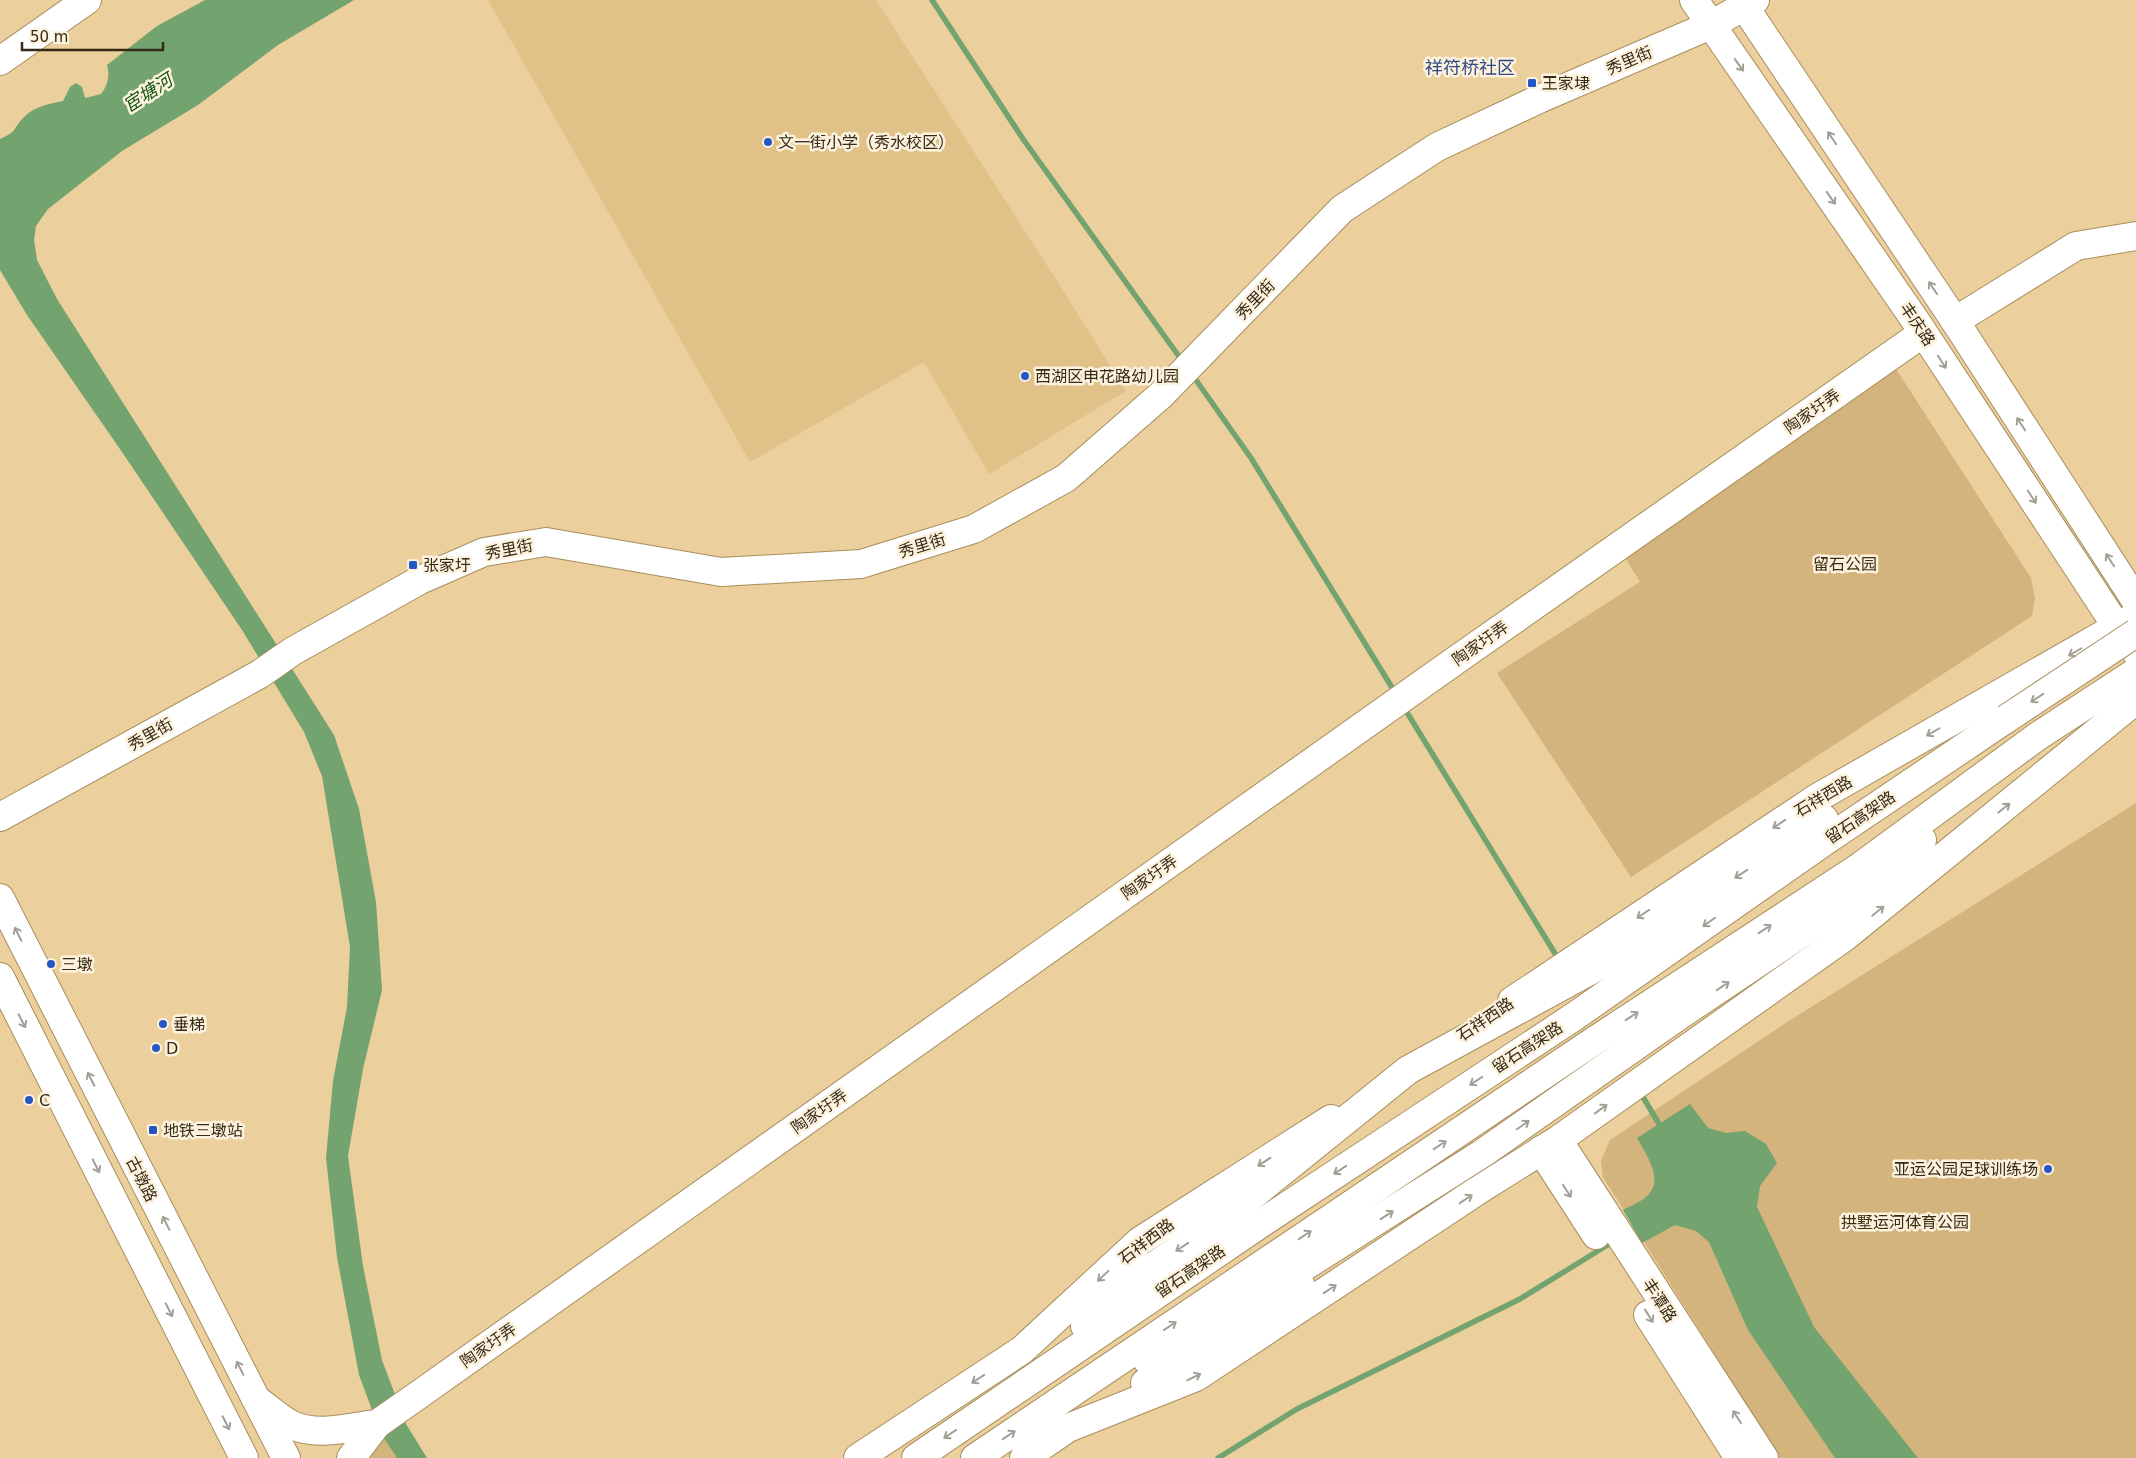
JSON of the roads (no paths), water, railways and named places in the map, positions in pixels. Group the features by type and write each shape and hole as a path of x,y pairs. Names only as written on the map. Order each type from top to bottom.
{"main road":[{"path":"0,61 88,0"},
{"name":"丰庆路","path":"1694,0 1923,333 2130,625 2136,652"},
{"name":"丰庆路","path":"1746,2 2136,601"},
{"name":"秀里街","path":"0,817 260,674 293,651 420,580 484,552 546,542 721,572 861,564 974,529 1066,478 1106,444 1161,395 1342,208 1437,147 1539,99 1711,25 1746,2"},
{"path":"1955,321 2076,246 2136,236"},
{"name":"陶家圩弄","path":"351,1458 377,1424 1361,727 1923,333"},
{"path":"1020,1387 1136,1278 1222,1220 1408,1070 1601,954 1830,826 2006,719 2130,625"},
{"name":"石祥西路","path":"1601,954 1817,798 2130,625"},
{"path":"1660,1047 1863,878 2038,736 2136,672"},
{"path":"1043,1412 1198,1334 1483,1153 1553,1104 1616,1076 1660,1047 1846,936 2136,700"},
{"name":"留石高架路","path":"916,1458 1262,1222 1575,1016 1661,956 1830,826"},
{"name":"留石高架路","path":"975,1458 1680,984 1863,878"},
{"name":"古墩路","path":"0,898 286,1458"},
{"path":"0,977 244,1458"},
{"name":"石祥西路","path":"858,1458 1022,1350 1140,1242 1408,1070"},
{"path":"1068,1428 1196,1377 1550,1145 1616,1076"},
{"name":"丰潭路","path":"1550,1145 1613,1243 1764,1458"},
{"path":"1024,1458 1068,1428 1202,1349 1302,1284 1346,1241"},
{"name":"丰潭路","path":"1613,1243 1739,1458"},
{"name":"陶家圩弄","path":"257,1400 292,1424 303,1428 320,1431 377,1424"}],"water":[{"name":"宦塘河","path":"205,0 354,0 278,45 198,105 122,151 48,209 36,226 34,240 37,260 57,299 334,735 359,809 376,902 382,990 363,1069 348,1156 363,1266 382,1360 406,1424 427,1458 397,1458 381,1434 359,1375 337,1257 326,1158 333,1081 347,1007 350,947 322,776 304,732 242,630 27,315 0,270 0,139 12,132 27,114 42,106 63,101 70,87 76,83 82,87 85,98 101,94 108,80 107,65 157,26"},
{"path":"1690,1104 1708,1128 1726,1133 1745,1131 1766,1144 1777,1163 1760,1186 1757,1207 1814,1327 1918,1458 1835,1458 1748,1330 1709,1242 1696,1231 1675,1225 1642,1243 1623,1210 1647,1196 1654,1182 1649,1159 1637,1138"}],"waterway":[{"path":"932,0 1023,139 1183,362"},
{"path":"1191,373 1251,458 1396,694"},
{"path":"1403,706 1559,960"},
{"path":"1640,1092 1662,1129"},
{"path":"1218,1458 1297,1409 1520,1299 1614,1241"}],"place":[{"name":"王家埭","path":"1532,83"},
{"name":"文一街小学（秀水校区）","path":"768,142"},
{"name":"西湖区申花路幼儿园","path":"1025,376"},
{"name":"张家圩","path":"413,565"},
{"name":"三墩","path":"51,964"},
{"name":"垂梯","path":"163,1024"},
{"name":"D","path":"156,1048"},
{"name":"C","path":"29,1100"},
{"name":"地铁三墩站","path":"153,1130"},
{"name":"亚运公园足球训练场","path":"2048,1169"}],"district":[{"name":"祥符桥社区","path":"1470,68"}],"park label":[{"name":"留石公园","path":"1845,564"},
{"name":"拱墅运河体育公园","path":"1905,1222"}]}
